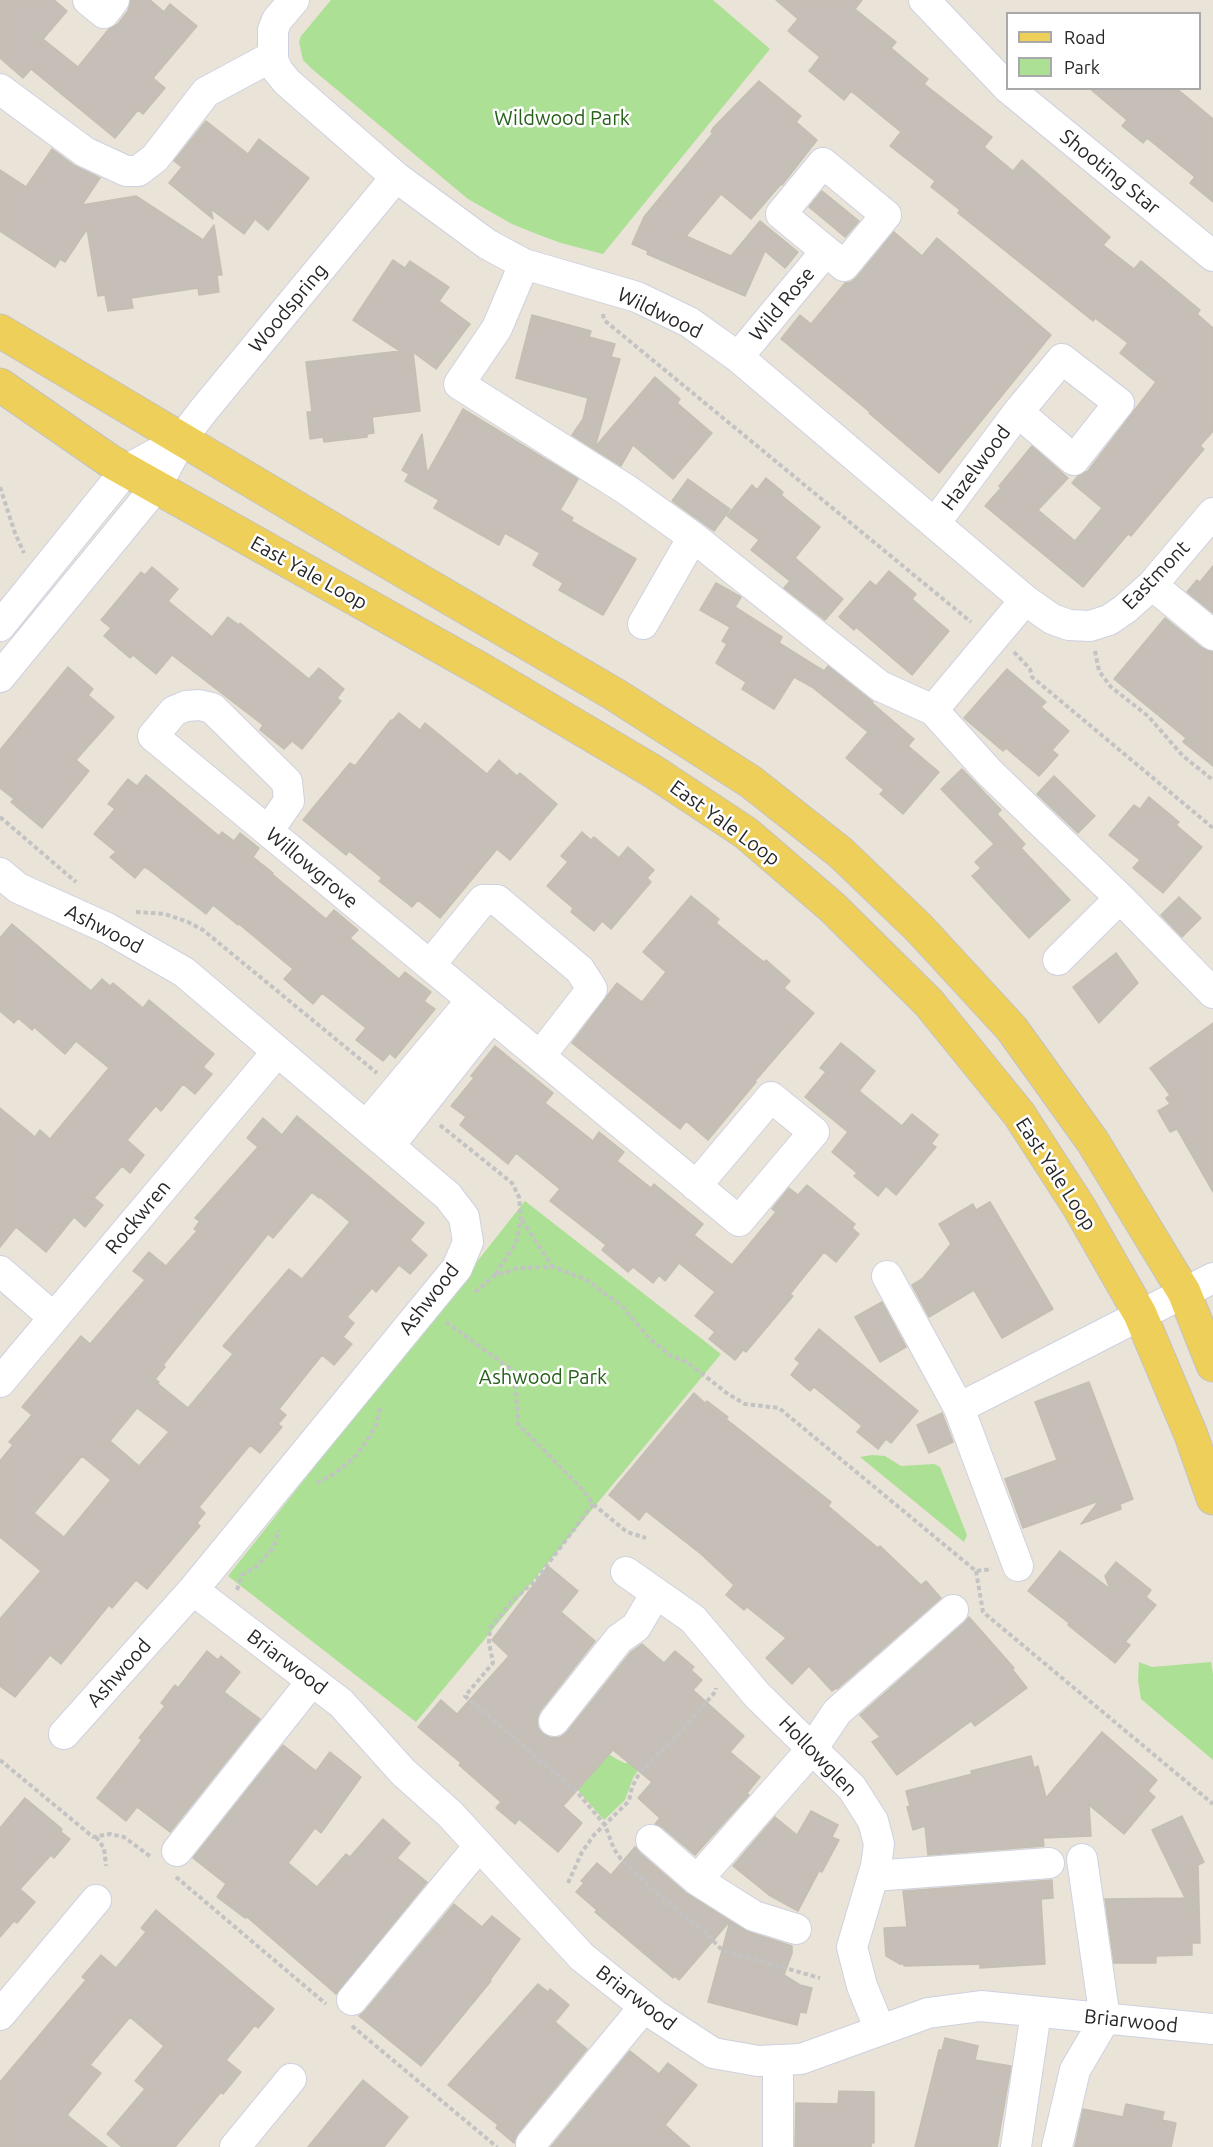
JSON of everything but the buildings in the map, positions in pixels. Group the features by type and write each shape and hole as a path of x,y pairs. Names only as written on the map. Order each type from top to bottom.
{"main road":[{"path":"0,331 614,694 751,783 841,853 919,928 1012,1029 1093,1142 1184,1292 1213,1365"},
{"name":"East Yale Loop","path":"0,385 126,470 482,670 654,772 746,833 832,907 929,1003 1019,1114 1079,1207 1140,1314 1191,1435 1213,1498"}],"street":[{"path":"88,0 104,13 114,0"},
{"path":"0,89 86,152 126,171 138,171 155,158 206,92 273,56 273,30 277,20 294,0"},
{"name":"Shooting Star","path":"924,0 1006,86"},
{"name":"Wildwood","path":"273,56 278,71 287,82 396,177 487,244 524,264 638,297 689,322 738,357 1025,600 1052,619 1092,637"},
{"name":"Shooting Star","path":"1010,90 1213,256"},
{"name":"Woodspring","path":"0,677 156,487 181,440 396,177"},
{"name":"Wild Rose","path":"738,357 826,251"},
{"path":"524,264 497,328 459,384 627,490 693,537 880,686 933,710 989,772 1120,898 1213,993"},
{"name":"Hazelwood","path":"934,523 1018,412"},
{"name":"Woodspring","path":"0,626 126,470 181,440"},
{"name":"Eastmont","path":"1092,637 1152,585 1213,513"},
{"path":"643,624 693,537"},
{"path":"1152,585 1213,635"},
{"path":"933,710 1025,600"},
{"name":"Willowgrove","path":"268,831 288,801 287,783 212,708 199,705 186,706 174,711 153,736 696,1186"},
{"name":"Ashwood","path":"0,873 18,888 107,928 184,972 448,1196 464,1217 468,1242 457,1268 193,1590 64,1734"},
{"path":"1058,960 1120,898"},
{"path":"430,965 483,900 497,900 580,970 592,989 540,1056"},
{"path":"390,1145 408,1099 482,1008"},
{"name":"Rockwren","path":"0,1382 278,1052"},
{"path":"366,1126 408,1099"},
{"path":"0,1271 53,1317"},
{"path":"887,1276 959,1408 1018,1566"},
{"path":"959,1408 1213,1278"},
{"name":"Hollowglen","path":"626,1572 693,1618 758,1695 852,1788 873,1821 879,1844 873,1876 852,1947 862,1986 880,2030"},
{"name":"Briarwood","path":"193,1590 341,1702 403,1772 450,1814 582,1957 644,2007 713,2053 758,2061 801,2059 928,2013 981,2006 1213,2029"},
{"path":"554,1721 619,1639 636,1627 656,1593"},
{"path":"697,1880 812,1749 837,1713 952,1610"},
{"path":"167,1861 312,1681"},
{"path":"651,1840 697,1880 754,1916 796,1929"},
{"path":"342,2009 479,1846"},
{"path":"1057,2147 1075,2070 1105,2019 1082,1858"},
{"path":"873,1876 1049,1863"},
{"path":"0,2015 96,1900"},
{"path":"531,2144 644,2007"},
{"path":"1016,2147 1036,2012"},
{"path":"778,2060 778,2147"},
{"path":"235,2147 291,2079"}],"path":[{"path":"602,310 604,320 993,639 1019,655 1030,669 1032,677 1213,828"},
{"path":"0,487 22,549 41,575"},
{"path":"1092,637 1099,671 1111,687 1148,716 1183,756 1213,780"},
{"path":"0,817 77,883"},
{"path":"131,910 165,914 203,930 512,1183 519,1197 521,1219 516,1243 494,1276 469,1300"},
{"path":"521,1219 553,1266"},
{"path":"494,1276 518,1268 553,1266 585,1278 621,1305 650,1339 671,1356 687,1362 728,1394 745,1404 779,1408 976,1571 983,1612 1213,1804"},
{"path":"428,1301 448,1325 515,1372 518,1424 583,1490 593,1504 627,1532 646,1538"},
{"path":"448,1325 455,1316"},
{"path":"315,1484 334,1474 353,1459 377,1423 380,1406"},
{"path":"593,1504 535,1581 513,1600 490,1628 489,1643 493,1663 465,1695 577,1792 605,1825 614,1849 621,1859 667,1902 704,1930 722,1950 820,1978"},
{"path":"239,1595 236,1588 242,1575 256,1567 273,1548 282,1523"},
{"path":"976,1571 1018,1566"},
{"path":"568,1882 582,1852 594,1834 629,1802 632,1787 640,1772 677,1737 716,1691 717,1684"},
{"path":"0,1760 93,1837 110,1834 124,1837 167,1861 342,2009 497,2147"},
{"path":"96,1837 104,1848 106,1866"}],"green space":[{"name":"Wildwood Park","path":"331,0 713,0 770,49 603,254 534,233 512,224 468,199 312,69 303,60 299,42 301,36"},
{"name":"Ashwood Park","path":"525,1201 721,1354 416,1722 228,1576"},
{"path":"885,1456 901,1466 934,1464 940,1467 967,1535 964,1542 860,1457"},
{"path":"1139,1662 1152,1667 1211,1662 1213,1760 1141,1699 1138,1680"},
{"path":"608,1754 624,1763 634,1763 640,1767 633,1778 625,1800 604,1820 577,1789"}]}
